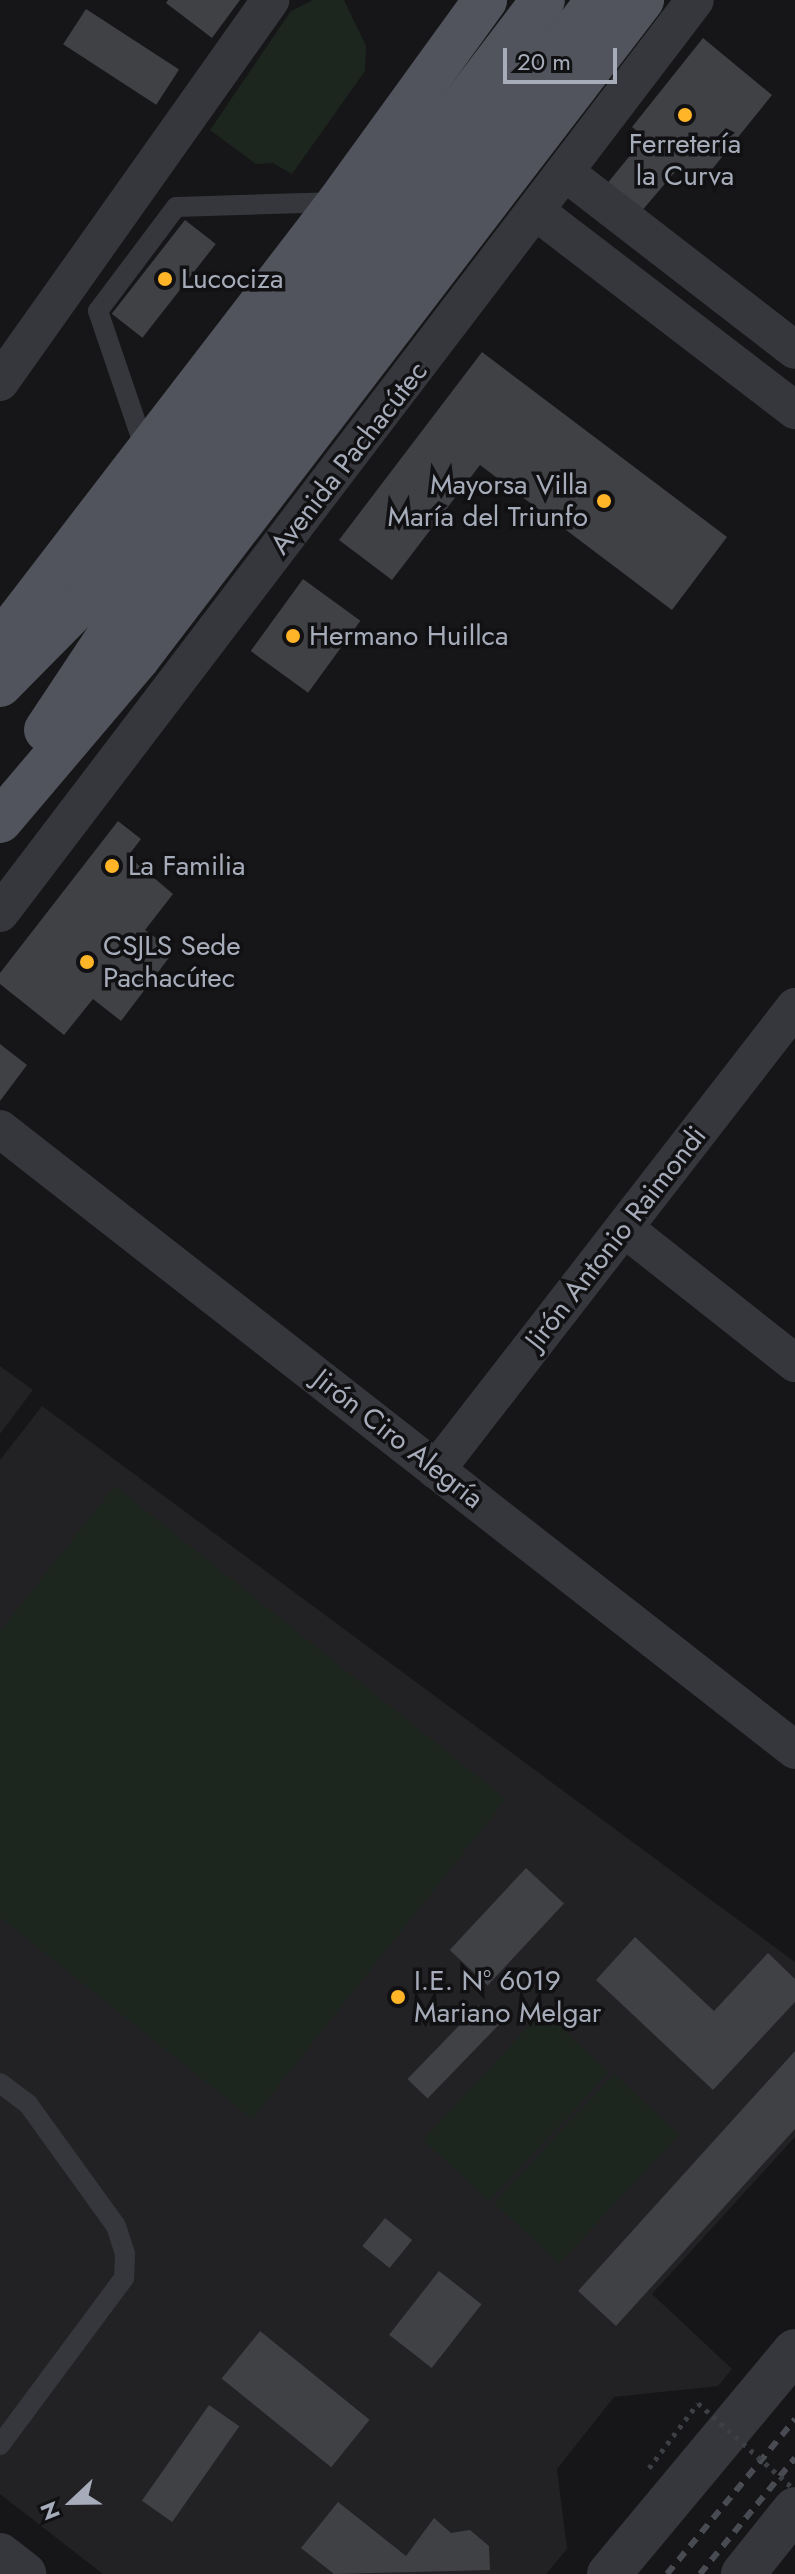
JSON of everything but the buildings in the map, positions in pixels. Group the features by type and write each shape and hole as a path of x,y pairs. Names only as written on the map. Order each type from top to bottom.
{"main road":[{"path":"0,643 145,449 339,202 485,0"},
{"path":"0,685 92,592 543,0"},
{"path":"0,799 109,635 598,0"},
{"name":"Avenida Pachacútec","path":"0,821 138,658 642,0"}],"street":[{"path":"2,375 270,0"},
{"name":"Avenida Pachacútec","path":"0,913 538,213 695,0"},
{"path":"566,173 795,350"},
{"path":"538,213 795,410"},
{"name":"Jirón Antonio Raimondi","path":"436,1470 795,1007"},
{"name":"Jirón Ciro Alegría","path":"0,1129 795,1750"},
{"path":"624,1228 795,1363"},
{"path":"609,2574 795,2351"},
{"path":"743,2574 788,2532"},
{"path":"0,2555 24,2574"}],"lane":[{"path":"145,449 98,311 176,207 339,202"},
{"path":"0,2083 28,2104 116,2226 125,2253 124,2278 0,2445"}],"path":[{"path":"649,2468 698,2403 795,2490"}],"shaded area":[{"path":"313,0 344,0 366,46 365,71 292,174 273,163 256,164 210,130 291,11"},
{"path":"0,1366 33,1390 0,1434"},
{"name":"I.E. N° 6019 Mariano Melgar","path":"42,1406 795,1962 795,2137 652,2294 732,2369 718,2386 614,2397 557,2469 567,2549 546,2574 103,2574 0,2494 0,1460"},
{"path":"115,1486 506,1799 252,2119 0,1917 0,1631"},
{"path":"543,2011 609,2072 489,2201 423,2140"},
{"path":"614,2074 679,2135 559,2263 494,2203"}],"railway":[{"path":"667,2574 795,2419"},
{"path":"700,2574 795,2458"}],"place":[{"name":"Ferretería la Curva","path":"685,115"},
{"name":"Lucociza","path":"165,279"},
{"name":"Mayorsa Villa María del Triunfo","path":"604,501"},
{"name":"Hermano Huillca","path":"293,636"},
{"name":"La Familia","path":"112,866"},
{"name":"CSJLS Sede Pachacútec","path":"87,962"},
{"name":"I.E. N° 6019 Mariano Melgar","path":"398,1997"}]}
